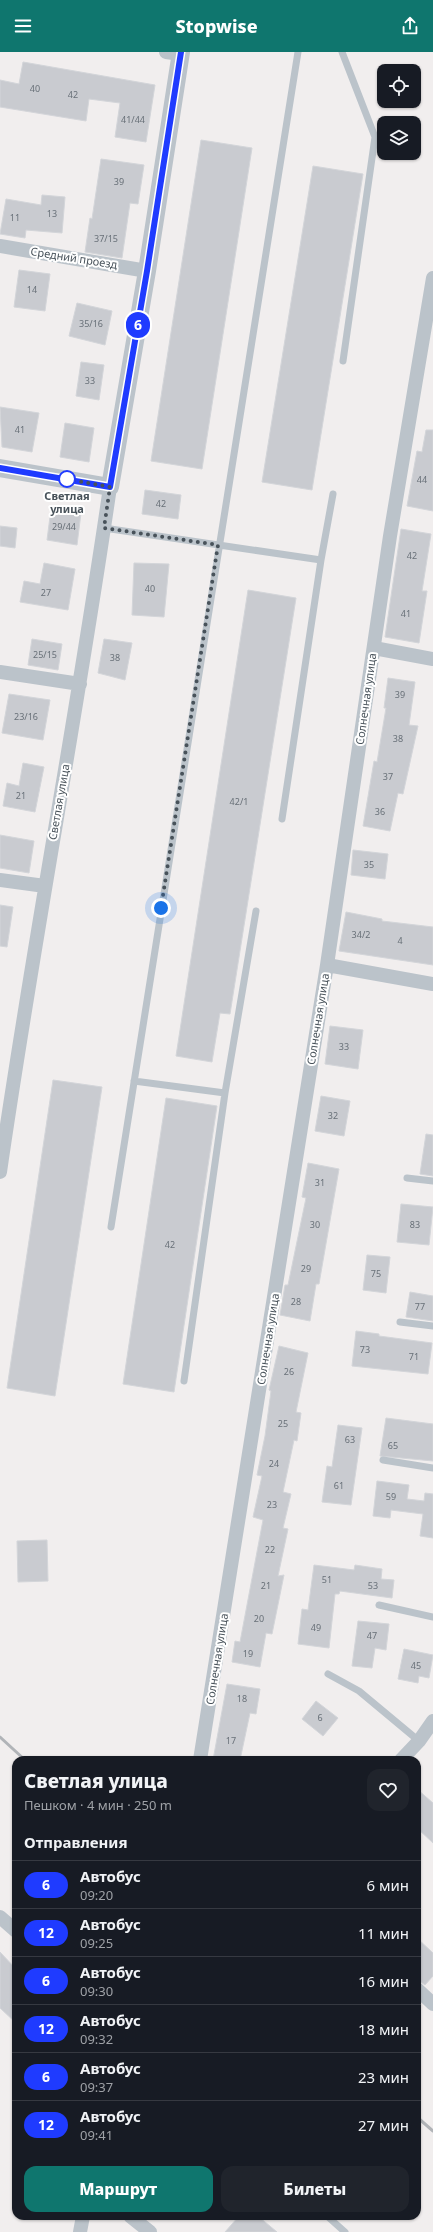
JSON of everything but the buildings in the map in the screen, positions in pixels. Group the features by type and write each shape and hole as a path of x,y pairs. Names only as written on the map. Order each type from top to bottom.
{"street":[{"name":"Светлая улица","path":"0,1172 6,1093 80,684 110,487 147,271 176,53"},
{"name":"Средний проезд","path":"0,246 147,271"},
{"name":"Солнечная улица","path":"201,1756 327,965 374,648 433,278"},
{"path":"0,468 110,487"},
{"path":"374,648 433,659"},
{"path":"0,672 80,684"},
{"path":"0,880 44,886"},
{"path":"327,965 433,984"},
{"path":"405,1756 419,1741 433,1721"},
{"path":"0,1917 12,1928"},
{"path":"421,1993 433,2004"},
{"path":"80,2232 82,2220"},
{"path":"135,2220 150,2232"}],"lane":[{"path":"110,1227 298,52"},
{"path":"342,52 375,137 343,361"},
{"path":"282,819 321,560 333,494"},
{"path":"104,528 321,560"},
{"path":"184,1381 225,1093 256,911"},
{"path":"134,1081 225,1093"},
{"path":"407,1178 433,1181"},
{"path":"400,1322 433,1326"},
{"path":"383,1460 433,1468"},
{"path":"379,1605 433,1617"},
{"path":"328,1674 359,1692 419,1741"},
{"path":"332,2220 345,2232"}],"railway":[{"path":"0,1737 21,1756"},
{"path":"421,2120 433,2131"}],"bus line":[{"name":"6","path":"0,468 110,487 147,271 181,52"}],"place":[{"name":"Светлая улица","path":"67,479"}],"route":[{"path":"67,479 110,487 104,528 218,545 161,908"}]}
